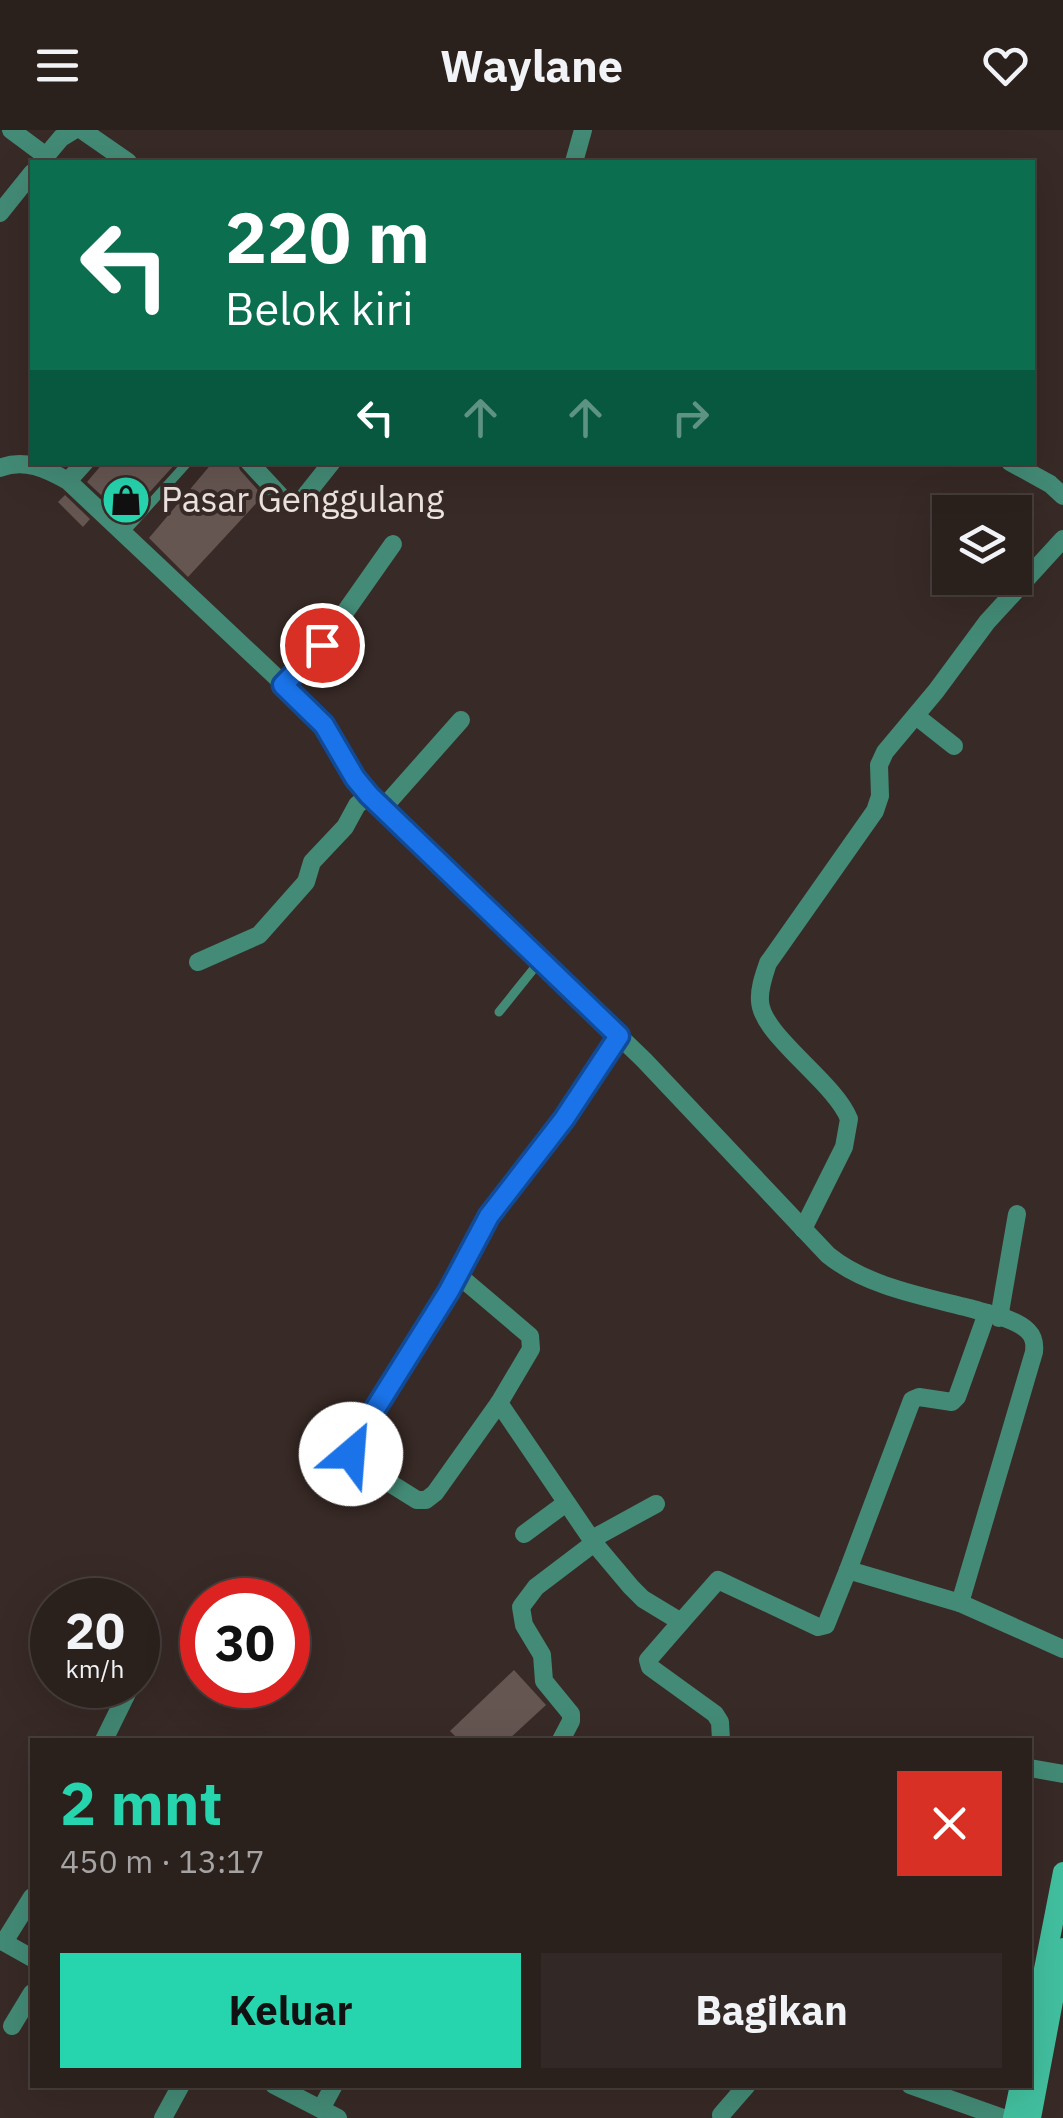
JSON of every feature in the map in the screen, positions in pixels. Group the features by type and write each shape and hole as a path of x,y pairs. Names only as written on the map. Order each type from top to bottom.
{"main road":[{"path":"1032,2118 1063,1872"},
{"path":"1032,2034 1063,1948"},
{"path":"1012,2118 1019,2088"}],"street":[{"path":"11,130 44,159 61,138 74,130"},
{"path":"82,130 125,160"},
{"path":"575,160 583,130"},
{"path":"0,213 30,176"},
{"path":"0,468 30,464"},
{"path":"33,465 68,481 324,725 355,778 376,802 619,1036 828,1255 855,1273 910,1293 993,1315 1031,1333 1034,1352 960,1602"},
{"path":"68,481 82,465"},
{"path":"252,465 288,504 294,505 330,465"},
{"path":"1015,465 1063,496"},
{"path":"802,1229 844,1147 849,1118 829,1088 768,1022 760,1001 768,963 866,827 880,796 879,764 885,752 987,622 1063,539"},
{"path":"283,685 322,645 393,544"},
{"path":"916,716 954,746"},
{"path":"198,962 259,935 306,882 312,862 345,827 357,804 376,802 461,720"},
{"path":"458,1275 530,1336 532,1343 499,1402 434,1494 417,1500 356,1462 352,1446 458,1275 498,1202 564,1119 619,1036"},
{"path":"721,1738 715,1714 650,1667 648,1660 718,1580 818,1627 826,1625 912,1400 919,1397 952,1402 958,1397 993,1315 1017,1214"},
{"path":"499,1402 593,1541 643,1599 681,1622"},
{"path":"524,1534 566,1503"},
{"path":"562,1738 571,1714 544,1682 542,1655 524,1625 521,1606 536,1587 593,1541 656,1504"},
{"path":"848,1570 960,1602 1063,1649"},
{"path":"105,1738 120,1708"},
{"path":"1032,1768 1063,1774"},
{"path":"30,1900 2,1941 30,1957"},
{"path":"12,2026 30,1996"},
{"path":"163,2118 179,2088"},
{"path":"280,2088 330,2114 334,2088"},
{"path":"721,2115 744,2088"},
{"path":"918,2088 1003,2118"}],"lane":[{"path":"124,534 185,465"},
{"path":"499,1012 540,961"}],"building":[{"name":"Pasar Genggulang","path":"101,465 174,465 126,518 87,482"},
{"path":"210,465 238,465 263,496 188,577 149,538"},
{"path":"65,495 90,519 83,527 58,502"},
{"path":"514,1670 546,1705 510,1738 457,1738 450,1731"}],"place":[{"name":"Pasar Genggulang","path":"126,500"}],"route":[{"path":"322,645 283,685 324,725 369,795 619,1036 564,1119 489,1216 449,1291 378,1401 351,1454"}]}
